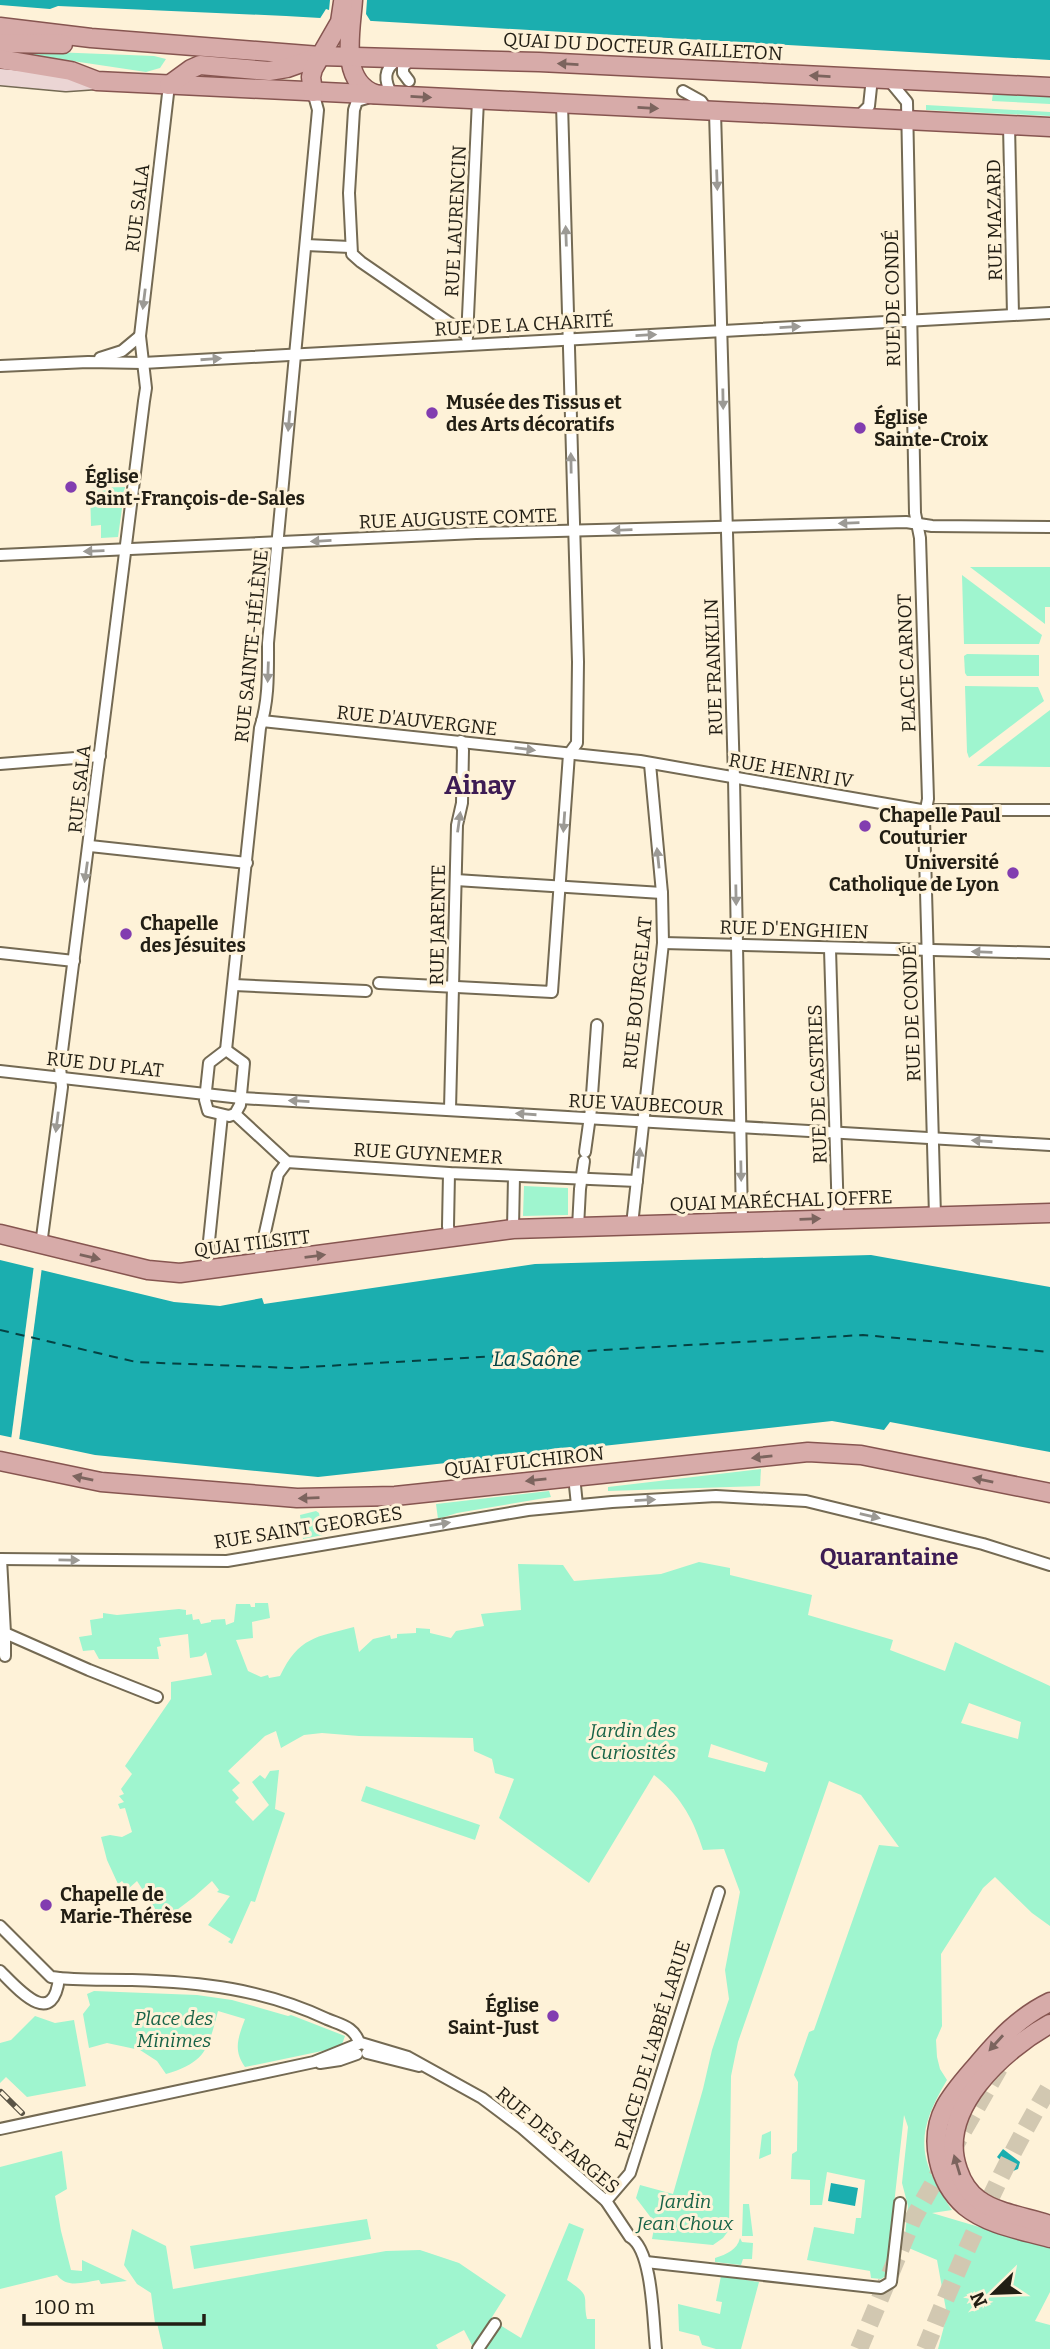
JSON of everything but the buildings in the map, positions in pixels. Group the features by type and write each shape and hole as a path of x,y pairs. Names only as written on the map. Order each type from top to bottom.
{"main road":[{"path":"343,0 353,73 360,86 385,95"},
{"path":"316,101 311,77 320,56 346,22 352,0"},
{"name":"QUAI DU DOCTEUR GAILLETON","path":"0,27 185,46 320,56 406,57 1050,87"},
{"name":"QUAI DU DOCTEUR GAILLETON","path":"0,43 185,46"},
{"name":"QUAI DU DOCTEUR GAILLETON","path":"169,85 200,65 269,71 287,68 320,56"},
{"path":"0,59 71,71 97,81"},
{"path":"2,78 66,83 97,81 169,85 316,101 385,95 1050,127"},
{"name":"QUAI MARÉCHAL JOFFRE","path":"513,1229 1050,1213"},
{"name":"QUAI TILSITT","path":"0,1234 166,1273 261,1264 513,1229"},
{"name":"QUAI FULCHIRON","path":"0,1461 101,1482 279,1498 395,1496 808,1452 861,1455 1050,1493"},
{"path":"1050,2002 1013,2026 957,2089 943,2110 936,2140 939,2163 946,2180 962,2203 983,2217 1050,2238"},
{"path":"1050,2024 1018,2046 986,2076 961,2109 953,2140 958,2169 965,2185 975,2197 991,2207 1050,2225"}],"street":[{"path":"406,57 403,73 410,81"},
{"path":"406,57 389,65 385,75 385,95 357,101 354,110 349,193 350,247 355,258 467,340"},
{"path":"858,117 869,106 880,78"},
{"name":"RUE DE CONDÉ","path":"880,78 906,102 917,524"},
{"name":"RUE SALA","path":"41,1245 62,1087 60,1067 146,388 140,336 169,85"},
{"path":"683,91 712,111"},
{"name":"RUE LAURENCIN","path":"467,340 478,100"},
{"name":"RUE SAINTE-HÉLÈNE","path":"226,1050 260,728 268,676 268,643 306,245 316,101"},
{"path":"379,983 552,992 569,754 577,743 578,662 562,104"},
{"name":"RUE FRANKLIN","path":"712,111 722,331 742,1222"},
{"name":"RUE MAZARD","path":"1009,125 1013,315"},
{"path":"306,245 350,247"},
{"name":"RUE DE LA CHARITÉ","path":"0,366 88,362 143,363 467,340 568,340 1050,313"},
{"path":"88,362 122,351 140,336"},
{"name":"RUE AUGUSTE COMTE","path":"0,555 476,533 906,522 917,524"},
{"path":"917,524 1050,527"},
{"name":"PLACE CARNOT","path":"917,524 920,538 928,800 926,810"},
{"name":"RUE D'AUVERGNE","path":"262,721 650,764"},
{"name":"RUE JARENTE","path":"450,1109 457,825 462,790 461,741"},
{"path":"0,764 100,755"},
{"name":"RUE HENRI IV","path":"650,764 926,810"},
{"name":"RUE BOURGELAT","path":"632,1225 663,943 662,893 650,764"},
{"path":"926,810 1050,810"},
{"name":"RUE DE CONDÉ","path":"926,810 924,819 935,1216"},
{"path":"90,846 247,863"},
{"path":"456,880 662,893"},
{"name":"RUE D'ENGHIEN","path":"663,943 1050,953"},
{"name":"RUE DE CASTRIES","path":"830,948 838,1218"},
{"path":"0,953 74,961"},
{"path":"233,985 366,991"},
{"path":"578,1227 597,1025"},
{"path":"235,1114 241,1098 244,1063 226,1050 209,1063 206,1093 208,1111 222,1115 235,1114 288,1162 278,1174 260,1255 261,1264"},
{"name":"RUE DU PLAT","path":"0,1071 241,1098"},
{"name":"RUE VAUBECOUR","path":"241,1098 1050,1145"},
{"path":"206,1270 222,1115"},
{"name":"RUE GUYNEMER","path":"288,1162 449,1173 637,1181"},
{"path":"449,1173 450,1238"},
{"path":"513,1229 514,1176"},
{"path":"574,1476 577,1505"},
{"name":"RUE SAINT GEORGES","path":"0,1559 227,1561 516,1512 577,1505 716,1496 806,1501 983,1544 1050,1565"},
{"path":"0,1559 5,1656"},
{"path":"5,1633 157,1697"},
{"name":"PLACE DE L'ABBÉ LARUE","path":"606,2201 630,2173 719,1892"},
{"path":"0,1926 44,1971 51,1977 59,1978 55,1997 39,2004 29,2000 0,1971"},
{"name":"RUE DES FARGES","path":"59,1978 201,1983 242,1990 308,2011 349,2028 356,2034 361,2048 408,2057 482,2098 522,2128 606,2201 630,2237 636,2241 646,2262"},
{"path":"0,2129 314,2062 320,2058 361,2048"},
{"path":"656,2349 646,2262 881,2288 891,2282 900,2203"},
{"path":"478,2349 495,2324"}],"green space":[{"path":"27,51 154,56 166,59 160,68 146,72 26,54"},
{"path":"993,92 1050,96 1050,104 992,101"},
{"path":"926,105 1050,112 1050,116 926,110"},
{"path":"125,487 118,537 101,538 101,525 91,526 90,488"},
{"path":"970,567 1050,567 1050,607 1045,607 1045,624"},
{"path":"962,575 1042,635 1039,644 964,644"},
{"path":"1039,655 1039,676 967,676 964,656"},
{"path":"965,686 1038,687 1044,701 969,758"},
{"path":"1050,710 1050,767 977,766"},
{"path":"524,1186 568,1188 568,1215 523,1216"},
{"path":"761,1469 760,1486 608,1491 608,1487"},
{"path":"549,1491 551,1497 457,1513 438,1519 436,1504"},
{"path":"316,1511 319,1513 323,1535 303,1539 300,1515"},
{"path":"699,1562 730,1568 730,1575 812,1595 808,1615 893,1640 890,1650 945,1671 955,1642 1050,1686 1050,1926 1032,1913 995,1877 983,1888 941,1954 942,2026 936,2040 940,2069 947,2080 929,2116 924,2146 932,2175 952,2210 932,2213 1050,2248 1050,2292 1035,2321 1050,2325 1050,2349 938,2349 947,2315 937,2260 904,2246 908,2206 902,2183 908,2127 904,2115 886,2276 881,2279 871,2278 870,2271 807,2260 814,2227 854,2234 856,2218 861,2218 865,2180 827,2172 822,2205 810,2205 810,2180 791,2179 792,2154 797,2151 798,2082 794,2075 809,2032 814,2030 879,1845 899,1847 861,1795 829,1781 738,2042 731,2076 729,2230 713,2245 652,2239 655,2223 636,2198 640,2185 673,2194 712,2050 729,1999 725,1970 740,1892 724,1849 703,1850 685,1809 654,1775 589,1883 499,1818 514,1779 495,1773 492,1759 474,1751 473,1738 322,1733 304,1735 281,1748 276,1731 265,1736 228,1771 240,1783 232,1790 239,1798 235,1802 253,1821 269,1805 252,1782 260,1775 265,1779 270,1771 279,1770 275,1809 285,1813 255,1902 251,1901 232,1944 228,1942 231,1939 208,1925 230,1896 217,1892 219,1890 212,1881 157,1925 150,1914 155,1909 137,1881 128,1889 122,1881 118,1884 107,1860 101,1837 122,1837 132,1832 125,1808 120,1809 118,1804 124,1802 119,1796 124,1794 121,1789 132,1774 125,1766 171,1699 171,1682 212,1675 206,1652 202,1656 190,1658 188,1634 159,1638 159,1659 99,1659 94,1650 83,1651 79,1637 92,1635 90,1620 103,1618 103,1613 117,1615 179,1609 186,1610 186,1615 192,1614 193,1620 199,1619 201,1624 225,1619 226,1625 234,1622 236,1604 250,1604 255,1607 255,1603 268,1603 270,1618 252,1622 253,1638 236,1640 248,1671 261,1677 268,1675 269,1678 280,1676 294,1653 302,1646 329,1633 354,1627 359,1652 373,1639 390,1635 391,1639 397,1638 397,1634 416,1633 416,1628 430,1629 430,1633 451,1638 456,1631 484,1626 481,1614 521,1610 518,1564 563,1565 574,1581 661,1574","holes":["969,1703 1021,1722 1018,1739 961,1723","711,1744 768,1763 765,1772 708,1757"]},
{"path":"366,1786 480,1825 475,1840 361,1801"},
{"name":"Place des Minimes","path":"94,1991 197,1995 232,2000 291,2015 345,2036 341,2047 245,2067 239,2055 238,2044 245,2019 218,2011 204,2052 190,2064 166,2074 157,2061 140,2050 107,2043 89,2048 83,2014 90,2005 87,1994"},
{"path":"35,2016 55,2023 74,2020 86,2086 27,2097 6,2077 0,2083 0,2043 11,2040"},
{"path":"771,2131 771,2154 759,2159 762,2135"},
{"path":"62,2151 67,2189 55,2196 71,2270 82,2271 82,2260 127,2281 71,2283 57,2275 0,2289 0,2167"},
{"path":"743,2204 749,2204 753,2236 742,2236"},
{"path":"367,2219 371,2239 194,2269 190,2246"},
{"path":"569,2223 584,2229 567,2280 585,2297 587,2319 595,2319 595,2349 484,2349 500,2325 521,2338"},
{"path":"132,2229 166,2246 173,2289 386,2251 420,2250 459,2263 506,2295 473,2347 464,2330 436,2345 438,2349 163,2349 155,2323 151,2293 137,2284 124,2265"},
{"path":"740,2238 742,2242 753,2243 752,2259 743,2259 741,2265 715,2262 715,2258 734,2249"},
{"path":"721,2276 759,2282 741,2349 716,2349 702,2345 699,2336 679,2331 678,2304 720,2314 722,2302 716,2301"}],"water":[{"path":"0,0 1050,0 1050,60 286,16 58,6 50,9 0,5"},
{"name":"La Saône","path":"871,1255 1050,1287 1050,1452 890,1422 884,1430 832,1421 318,1477 95,1455 0,1435 0,1260 174,1302 220,1306 262,1298 264,1304 535,1264"},
{"path":"1003,2149 1020,2162 1018,2169 1013,2171 997,2157"},
{"path":"831,2183 858,2188 855,2206 828,2201"}],"pier":[{"path":"330,0 367,0 366,14 373,25 319,20 326,9 329,10"},
{"path":"34,1265 42,1267 19,1441 11,1440"}],"ferry route":[{"path":"0,1330 136,1362 291,1368 863,1335 1050,1352"}],"tunnel":[{"path":"859,2349 913,2219 999,2068"},
{"path":"925,2349 982,2215 1050,2086"}],"railway":[{"path":"1,2092 22,2113"}],"place":[{"name":"Musée des Tissus et des Arts décoratifs","path":"432,413"},
{"name":"Église Sainte-Croix","path":"860,428"},
{"name":"Église Saint-François-de-Sales","path":"71,487"},
{"name":"Chapelle Paul Couturier","path":"865,826"},
{"name":"Université Catholique de Lyon","path":"1013,873"},
{"name":"Chapelle des Jésuites","path":"126,934"},
{"name":"Chapelle de Marie-Thérèse","path":"46,1905"},
{"name":"Église Saint-Just","path":"553,2016"}],"district":[{"name":"Ainay","path":"480,785"},
{"name":"Quarantaine","path":"889,1557"}],"park label":[{"name":"Jardin des Curiosités","path":"633,1741"},
{"name":"Jardin Jean Choux","path":"685,2212"}]}
